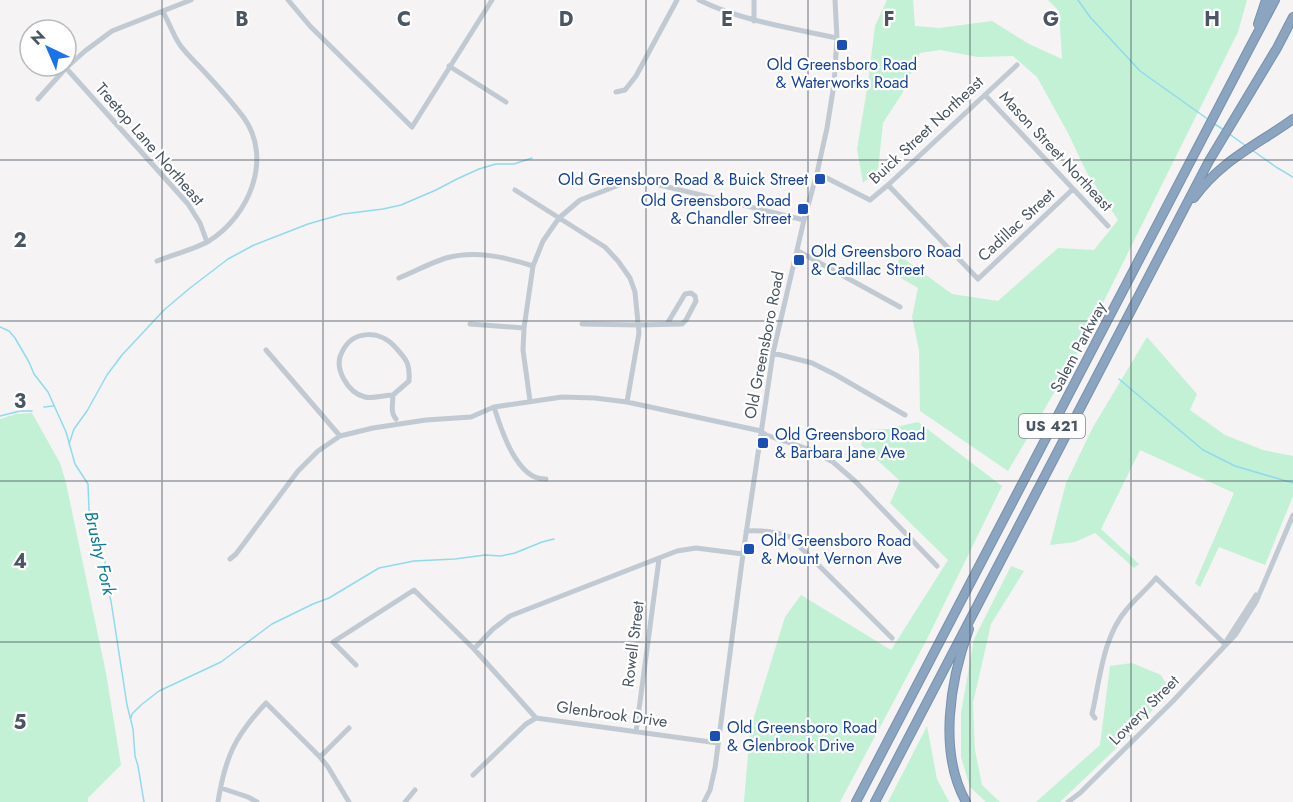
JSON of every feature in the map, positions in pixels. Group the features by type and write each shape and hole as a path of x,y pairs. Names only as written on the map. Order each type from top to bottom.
{"highway":[{"path":"1248,51 1266,0"},
{"name":"Salem Parkway","path":"856,802 1275,0"},
{"name":"Salem Parkway","path":"875,802 1213,153 1293,17"},
{"path":"1180,216 1202,186 1221,167 1293,119"},
{"path":"966,802 958,788 953,769 950,719 960,658 979,603"}],"street":[{"path":"78,57 112,31 191,0"},
{"path":"288,0 310,26 412,127 489,1"},
{"path":"616,92 625,90 636,76 677,0"},
{"path":"699,0 754,21 837,38"},
{"path":"754,0 754,21"},
{"name":"Old Greensboro Road","path":"704,802 710,790 715,768 746,531 773,353 827,128 834,84 837,38 835,0"},
{"path":"157,261 207,242 234,219 246,203 253,185 256,151 245,119 179,45 163,12"},
{"name":"Buick Street Northeast","path":"817,173 870,200 1017,65"},
{"path":"449,66 506,102"},
{"path":"38,99 57,78"},
{"name":"Treetop Lane Northeast","path":"75,78 188,204 200,223 207,242"},
{"name":"Mason Street Northeast","path":"985,95 1108,226"},
{"path":"530,401 523,350 533,266 543,241 559,218 580,200 635,179 804,220"},
{"name":"Cadillac Street","path":"888,185 978,279 1073,189"},
{"path":"515,190 605,247 626,270 633,285 639,325 627,402"},
{"path":"798,251 900,307"},
{"path":"399,278 446,258 466,254 490,255 533,266"},
{"path":"582,324 639,325 682,324 696,301 691,292 685,294 667,324"},
{"path":"470,324 524,328"},
{"path":"393,395 363,397 353,391 343,380 340,353 358,336 371,334 383,337 393,343 406,359 410,369 409,381 393,395 392,409 396,422"},
{"path":"266,350 340,436"},
{"path":"773,353 812,363 905,415"},
{"path":"230,559 298,471 318,451 340,436 396,422 471,417 494,407 562,397 627,402 761,431 766,435 808,449 833,462 856,482 937,566"},
{"path":"494,407 504,437 518,461 539,480 546,479"},
{"name":"Lowery Street","path":"1068,802 1080,793 1173,701 1225,644 1261,588 1293,515"},
{"path":"746,531 766,530 790,537 892,638"},
{"path":"474,649 493,629 510,616 677,551 696,548 743,554"},
{"name":"Rowell Street","path":"636,732 658,559"},
{"path":"1095,718 1092,714 1094,704 1105,656 1115,627 1126,609 1156,578 1225,644"},
{"name":"Glenbrook Drive","path":"356,665 333,642 414,590 474,649 536,718 718,743"},
{"path":"218,802 226,764 236,742 248,722 266,703 320,757 349,802"},
{"path":"473,775 526,724 536,718"},
{"path":"320,757 350,728"},
{"path":"221,788 248,796 257,802"},
{"path":"405,802 415,790"},
{"name":"Lowery Street","path":"1074,802 1080,793"}],"green space":[{"path":"887,0 913,0 915,26 939,28 992,21 1029,44 1062,59 1059,11 1048,0 1247,0 1238,32 1081,347 1008,471 920,411 919,350 912,317 918,288 894,274 900,256 952,294 998,301 1058,248 1094,250 1118,220 1087,173 1037,77 1013,56 978,57 940,50 920,53 903,92 883,123 878,170 863,183 857,149 875,26"},
{"path":"1147,337 1197,394 1190,410 1225,435 1263,450 1293,456 1293,496 1265,565 1219,547 1200,587 1195,583 1234,493 1140,450 1101,529 1139,564 1134,568 1095,533 1075,542 1050,545 1066,483 1093,427"},
{"path":"32,413 60,463 66,483 106,673 121,765 88,798 88,802 0,802 0,419 16,414"},
{"path":"918,422 1002,486 927,639 840,802 744,802 750,730 785,617 801,595 891,650 948,560 890,503 900,481 861,445 866,430 887,429"},
{"path":"1011,566 1024,571 991,624 973,703 975,750 982,785 1000,802 986,802 970,787 961,757 961,713 974,639"},
{"path":"1132,663 1161,675 1170,691 1129,736 1060,802 1036,802 1100,745 1110,666"},
{"path":"927,726 937,779 949,802 888,802"}],"waterway":[{"path":"1078,0 1090,17 1140,71 1209,120"},
{"path":"1213,123 1224,130"},
{"path":"1228,133 1246,146"},
{"path":"1252,150 1293,177"},
{"path":"69,444 74,429 122,355 164,310 228,259 254,245 308,224 343,214 401,205 479,169 496,164 514,164 532,158"},
{"name":"Brushy Fork","path":"0,327 9,331 15,338 34,374 48,392 66,432 75,464 88,484 89,510 97,532 99,549 105,561 104,575 111,601 144,802"},
{"path":"1119,379 1203,450 1235,466 1293,483"},
{"path":"44,407 53,406"},
{"path":"0,416 20,411 32,411"},
{"path":"131,718 141,705 159,691 221,662 272,624 329,598 379,568 414,561 485,555 501,556 554,539"}],"place":[{"name":"Old Greensboro Road & Waterworks Road","path":"842,45"},
{"name":"Old Greensboro Road & Buick Street","path":"820,179"},
{"name":"Old Greensboro Road & Chandler Street","path":"803,209"},
{"name":"Old Greensboro Road & Cadillac Street","path":"799,260"},
{"name":"Old Greensboro Road & Barbara Jane Ave","path":"763,443"},
{"name":"Old Greensboro Road & Mount Vernon Ave","path":"749,549"},
{"name":"Old Greensboro Road & Glenbrook Drive","path":"715,736"}]}
